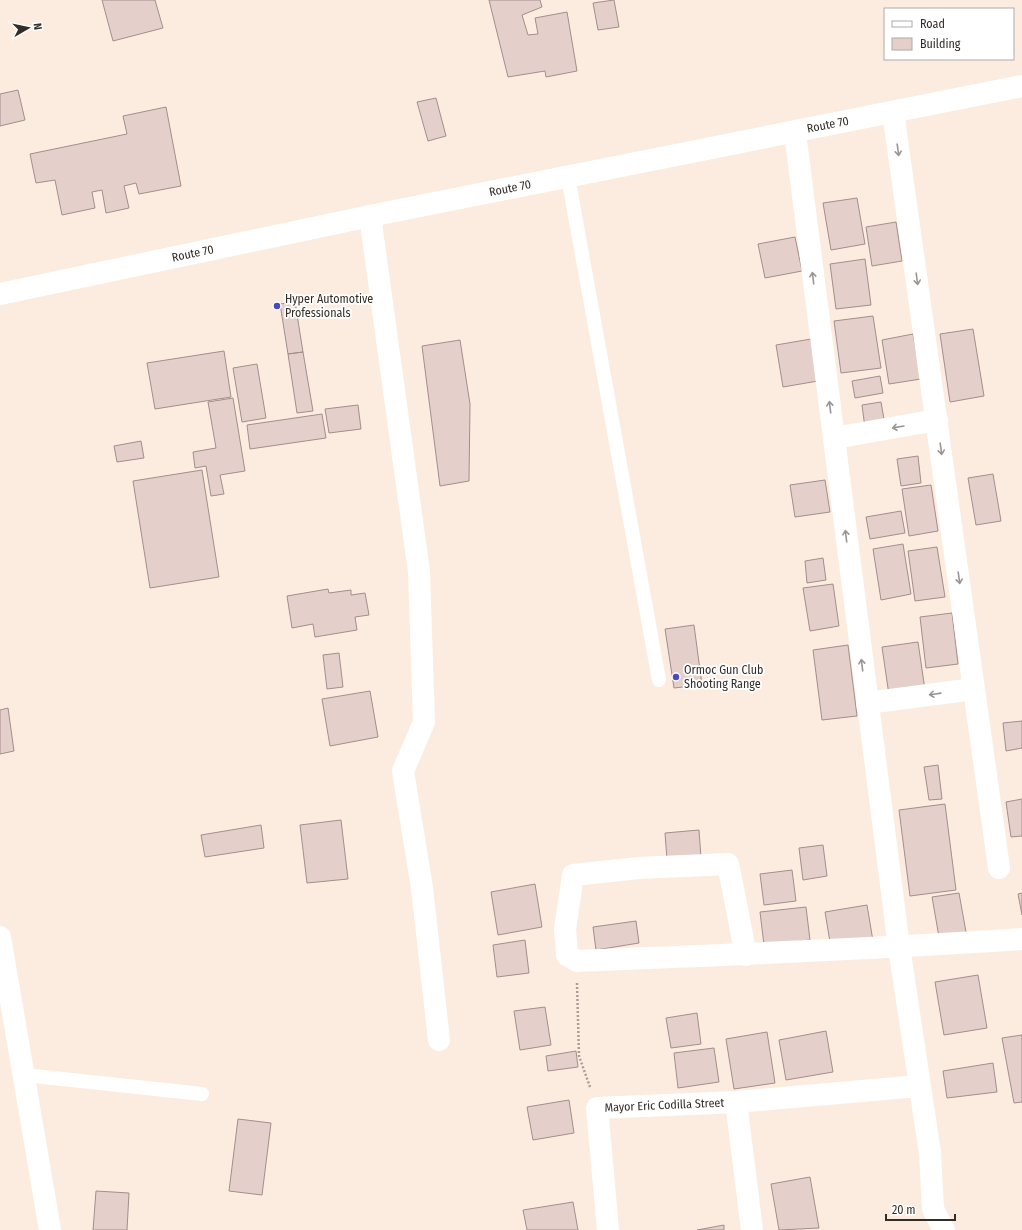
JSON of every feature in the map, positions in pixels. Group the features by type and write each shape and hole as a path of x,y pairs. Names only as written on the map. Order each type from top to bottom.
{"main road":[{"name":"Route 70","path":"1,290 795,133 1022,86"},
{"path":"893,112 999,868"},
{"path":"795,133 898,947 930,1153 933,1209 944,1230"},
{"path":"370,216 419,572 424,722 403,771 422,888 439,1040"},
{"path":"834,438 937,420"},
{"path":"867,703 974,688"},
{"path":"746,955 728,864 639,868 573,875 565,929 567,955 577,961 746,955 1022,939"},
{"path":"0,937 25,1075 50,1230"},
{"name":"Mayor Eric Codilla Street","path":"608,1230 597,1108 736,1102 919,1086"},
{"name":"Mayor Eric Codilla Street","path":"736,1102 752,1230"}],"lane":[{"path":"568,177 659,680"},
{"path":"25,1075 202,1094"}],"path":[{"path":"577,961 579,1056 597,1108"}],"building":[{"path":"102,0 155,0 163,28 113,41"},
{"path":"489,0 540,0 542,7 522,15 528,35 538,34 535,18 567,12 577,71 546,77 545,71 508,77"},
{"path":"614,0 619,27 598,30 593,3"},
{"path":"18,90 25,120 0,126 0,94"},
{"path":"436,98 446,136 428,141 417,102"},
{"path":"166,107 181,186 139,194 136,183 124,186 129,208 106,213 102,190 92,192 95,208 62,215 55,180 36,183 30,154 127,134 123,116"},
{"path":"857,198 865,244 831,250 823,203"},
{"path":"896,222 902,261 872,266 866,227"},
{"path":"795,237 802,271 765,278 758,244"},
{"path":"865,259 871,305 836,309 830,264"},
{"path":"295,302 303,352 288,354 280,304"},
{"path":"873,316 881,368 841,373 834,321"},
{"path":"973,329 984,396 950,402 940,334"},
{"path":"913,334 921,379 889,384 882,340"},
{"path":"811,339 818,381 783,387 776,345"},
{"path":"460,340 470,404 469,481 440,486 422,346"},
{"path":"224,351 231,397 155,409 147,363"},
{"path":"303,352 313,411 297,413 288,354"},
{"path":"257,364 266,418 242,422 233,368"},
{"path":"880,376 883,393 855,398 852,381"},
{"path":"233,398 245,471 220,475 224,494 211,496 206,466 195,468 193,452 216,448 208,402"},
{"path":"881,402 885,425 865,428 862,405"},
{"path":"358,405 361,429 329,433 325,409"},
{"path":"322,414 326,438 250,449 247,425"},
{"path":"141,441 144,458 117,462 114,446"},
{"path":"918,456 921,483 901,486 897,459"},
{"path":"202,470 219,577 150,588 133,481"},
{"path":"993,474 1001,521 976,525 968,478"},
{"path":"825,480 830,512 795,517 790,485"},
{"path":"931,485 938,531 909,536 902,489"},
{"path":"901,511 905,533 870,539 866,517"},
{"path":"903,544 911,594 881,600 873,549"},
{"path":"937,547 945,597 915,601 908,551"},
{"path":"823,558 826,580 807,583 805,561"},
{"path":"833,584 839,626 810,631 803,588"},
{"path":"328,589 329,593 351,590 351,595 365,593 369,615 355,617 357,630 315,637 313,624 292,628 287,596"},
{"path":"952,613 958,664 926,668 920,617"},
{"path":"694,625 702,685 674,688 665,629"},
{"path":"918,642 925,690 889,695 882,647"},
{"path":"848,645 857,716 822,720 813,650"},
{"path":"339,653 343,687 327,689 323,655"},
{"path":"370,691 378,737 330,746 322,699"},
{"path":"8,708 14,751 0,754 0,710"},
{"path":"1022,721 1022,748 1006,751 1003,723"},
{"path":"938,765 942,799 929,800 924,767"},
{"path":"1022,799 1022,836 1011,837 1006,802"},
{"path":"945,804 956,890 910,896 899,810"},
{"path":"341,820 348,879 307,883 300,825"},
{"path":"261,825 264,848 205,857 201,835"},
{"path":"699,830 701,858 667,860 665,833"},
{"path":"823,845 827,876 803,880 799,848"},
{"path":"792,870 796,901 764,905 760,874"},
{"path":"535,884 542,927 498,935 491,892"},
{"path":"959,893 966,932 939,937 932,897"},
{"path":"1022,893 1022,915 1018,894"},
{"path":"867,905 873,941 831,948 825,912"},
{"path":"806,907 810,940 764,945 760,912"},
{"path":"636,921 639,943 596,950 593,927"},
{"path":"525,940 529,973 497,977 493,945"},
{"path":"978,975 987,1028 944,1035 935,982"},
{"path":"545,1007 551,1045 520,1050 514,1011"},
{"path":"697,1013 701,1044 671,1048 666,1018"},
{"path":"826,1031 833,1072 786,1080 779,1040"},
{"path":"767,1032 775,1083 734,1089 726,1039"},
{"path":"1022,1035 1022,1102 1014,1103 1002,1038"},
{"path":"714,1048 719,1082 678,1088 674,1053"},
{"path":"576,1051 578,1067 548,1071 546,1056"},
{"path":"993,1063 997,1092 947,1098 943,1071"},
{"path":"569,1100 574,1133 533,1140 527,1107"},
{"path":"238,1119 271,1123 262,1195 229,1191"},
{"path":"810,1177 819,1228 779,1230 771,1184"},
{"path":"96,1191 129,1193 127,1230 93,1230"},
{"path":"573,1202 578,1230 527,1230 523,1210"},
{"path":"724,1225 724,1230 697,1230"}],"place":[{"name":"Hyper Automotive Professionals","path":"277,306"},
{"name":"Ormoc Gun Club Shooting Range","path":"676,677"}]}
